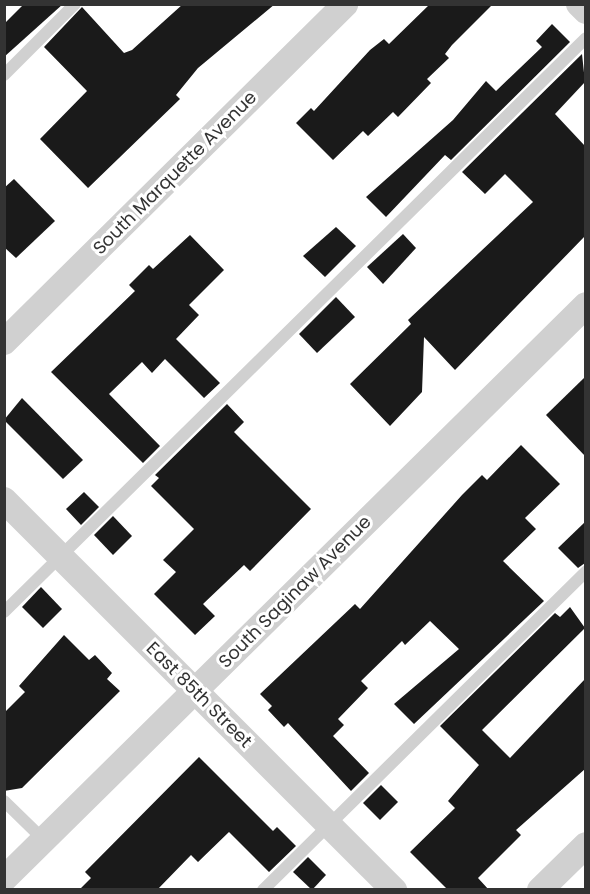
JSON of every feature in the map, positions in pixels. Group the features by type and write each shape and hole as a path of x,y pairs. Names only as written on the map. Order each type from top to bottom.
{"street":[{"name":"South Marquette Avenue","path":"4,342 345,4"},
{"path":"579,4 585,11"},
{"name":"South Saginaw Avenue","path":"4,879 585,305"},
{"name":"East 85th Street","path":"4,500 394,890"},
{"path":"540,890 585,845"}],"lane":[{"path":"4,75 75,4"},
{"path":"4,612 585,38"},
{"path":"263,890 585,571"},
{"path":"4,801 44,840"}],"building":[{"path":"24,4 63,4 4,57 4,24"},
{"path":"183,4 275,4 198,68 176,95 180,99 88,188 40,139 87,91 44,47 82,7 124,53 132,50"},
{"path":"430,4 493,4 452,45 445,54 449,58 427,79 431,83 398,117 393,112 368,136 363,131 333,160 296,123 311,108 314,111 370,50 384,39 389,44"},
{"path":"552,24 570,42 451,160 445,155 386,217 366,197 453,120 486,81 496,91 542,47 536,41"},
{"path":"582,54 585,82 555,114 585,146 585,236 455,370 424,337 422,392 390,426 350,384 411,324 408,320 533,202 505,174 485,194 462,172"},
{"path":"14,179 55,221 16,258 4,247 4,188"},
{"path":"336,227 356,246 325,277 303,256"},
{"path":"403,234 416,248 383,284 367,267"},
{"path":"190,235 224,270 189,305 199,315 176,339 220,383 204,398 165,359 152,373 142,362 109,394 160,446 143,463 51,372 135,291 129,285 149,265 153,269"},
{"path":"336,297 355,317 317,353 299,334"},
{"path":"585,377 585,456 546,415"},
{"path":"22,398 83,460 63,479 4,420"},
{"path":"227,404 244,422 234,432 311,509 250,571 244,565 203,604 215,616 195,635 154,594 176,572 163,560 194,529 151,486 159,478 155,475"},
{"path":"521,445 560,484 525,518 536,529 503,561 544,601 414,724 394,704 459,649 430,621 405,645 402,641 361,681 368,688 338,719 344,725 333,736 369,773 351,791 288,723 284,727 268,710 272,706 260,694 355,604 360,609 462,495 482,475 487,480"},
{"path":"84,492 99,507 81,525 66,509"},
{"path":"113,516 132,536 113,555 94,535"},
{"path":"585,522 585,563 578,568 558,548"},
{"path":"41,587 62,609 43,628 22,607"},
{"path":"570,607 585,628 482,730 510,758 585,679 585,769 516,830 521,835 478,878 489,890 448,890 410,852 455,808 448,801 479,765 440,726 555,613 560,617"},
{"path":"64,635 89,660 95,655 112,673 107,679 120,691 22,788 4,791 4,713 25,692 19,686"},
{"path":"199,757 273,831 277,827 296,846 269,872 229,832 198,862 191,855 157,890 79,890 91,878 85,872"},
{"path":"381,785 398,802 380,820 363,803"},
{"path":"308,857 326,875 312,890 293,872"}]}
